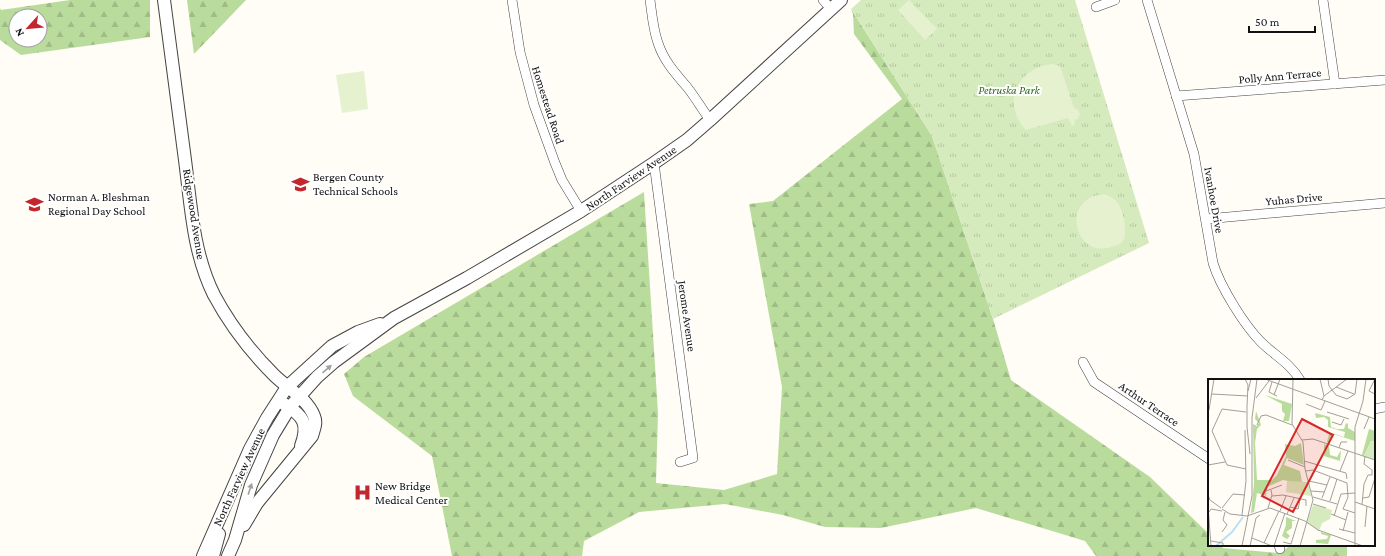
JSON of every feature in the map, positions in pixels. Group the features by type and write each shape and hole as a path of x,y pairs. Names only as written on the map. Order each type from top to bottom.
{"street":[{"name":"Ridgewood Avenue","path":"164,0 192,213 198,251 204,273 227,318 242,339 261,361 287,387 299,396 315,416 316,425 312,436 257,503 235,540"},
{"name":"Homestead Road","path":"512,0 520,52 534,105 562,180 581,211"},
{"path":"650,0 653,27 664,56 672,70 687,87 710,120"},
{"name":"North Farview Avenue","path":"228,556 235,540 251,485 273,435 290,407 317,377 334,362 394,318 581,211 686,140 710,120 827,5 841,0"},
{"path":"1096,7 1115,0"},
{"name":"Ivanhoe Drive","path":"1147,0 1194,154 1213,263 1222,284 1250,330 1261,342 1292,367 1299,379"},
{"path":"1323,0 1335,84"},
{"name":"Polly Ann Terrace","path":"1176,96 1385,80"},
{"name":"Jerome Avenue","path":"654,163 693,458 680,462"},
{"name":"Yuhas Drive","path":"1206,219 1385,203"},
{"name":"North Farview Avenue","path":"203,556 250,449 287,387 332,346 358,332 394,318"},
{"name":"Arthur Terrace","path":"1083,362 1094,382 1208,458"},
{"path":"278,401 290,407 305,423 305,434 300,449"},
{"path":"1375,409 1385,407"},
{"path":"213,556 217,545 224,510"}],"green space":[{"path":"70,0 150,0 150,37 21,55 11,48 48,48 48,8 15,8"},
{"path":"187,0 246,0 194,54"},
{"name":"Petruska Park","path":"861,0 1075,0 1149,243 993,319 932,136 851,9"},
{"path":"909,0 937,29 925,40 898,10"},
{"path":"0,8 1,10 8,9 8,46 0,40"},
{"path":"851,9 932,136 993,319 1011,380 1150,477 1208,533 1208,546 1221,546 1223,548 1278,553 1290,546 1347,546 1347,556 1096,556 1085,541 976,508 881,528 825,527 783,515 725,504 639,512 584,541 582,556 452,556 432,456 353,396 344,374 364,357 644,192 658,413 656,483 724,490 777,474 782,387 749,204 773,201 902,99 854,34 853,14"},
{"path":"1052,64 1060,66 1074,108 1077,109 1080,114 1077,120 1074,119 1075,124 1072,126 1068,118 1026,130 1019,120 1015,109 1014,98 1016,88 1030,72 1040,67"},
{"path":"364,71 368,109 342,113 336,75"},
{"path":"1104,194 1110,196 1119,205 1123,216 1125,234 1124,239 1120,244 1111,247 1099,248 1089,244 1081,237 1077,227 1077,216 1081,206 1090,198"}],"place":[{"name":"Bergen County Technical Schools","path":"300,184"},
{"name":"Norman A. Bleshman Regional Day School","path":"35,204"},
{"name":"New Bridge Medical Center","path":"362,493"}]}
